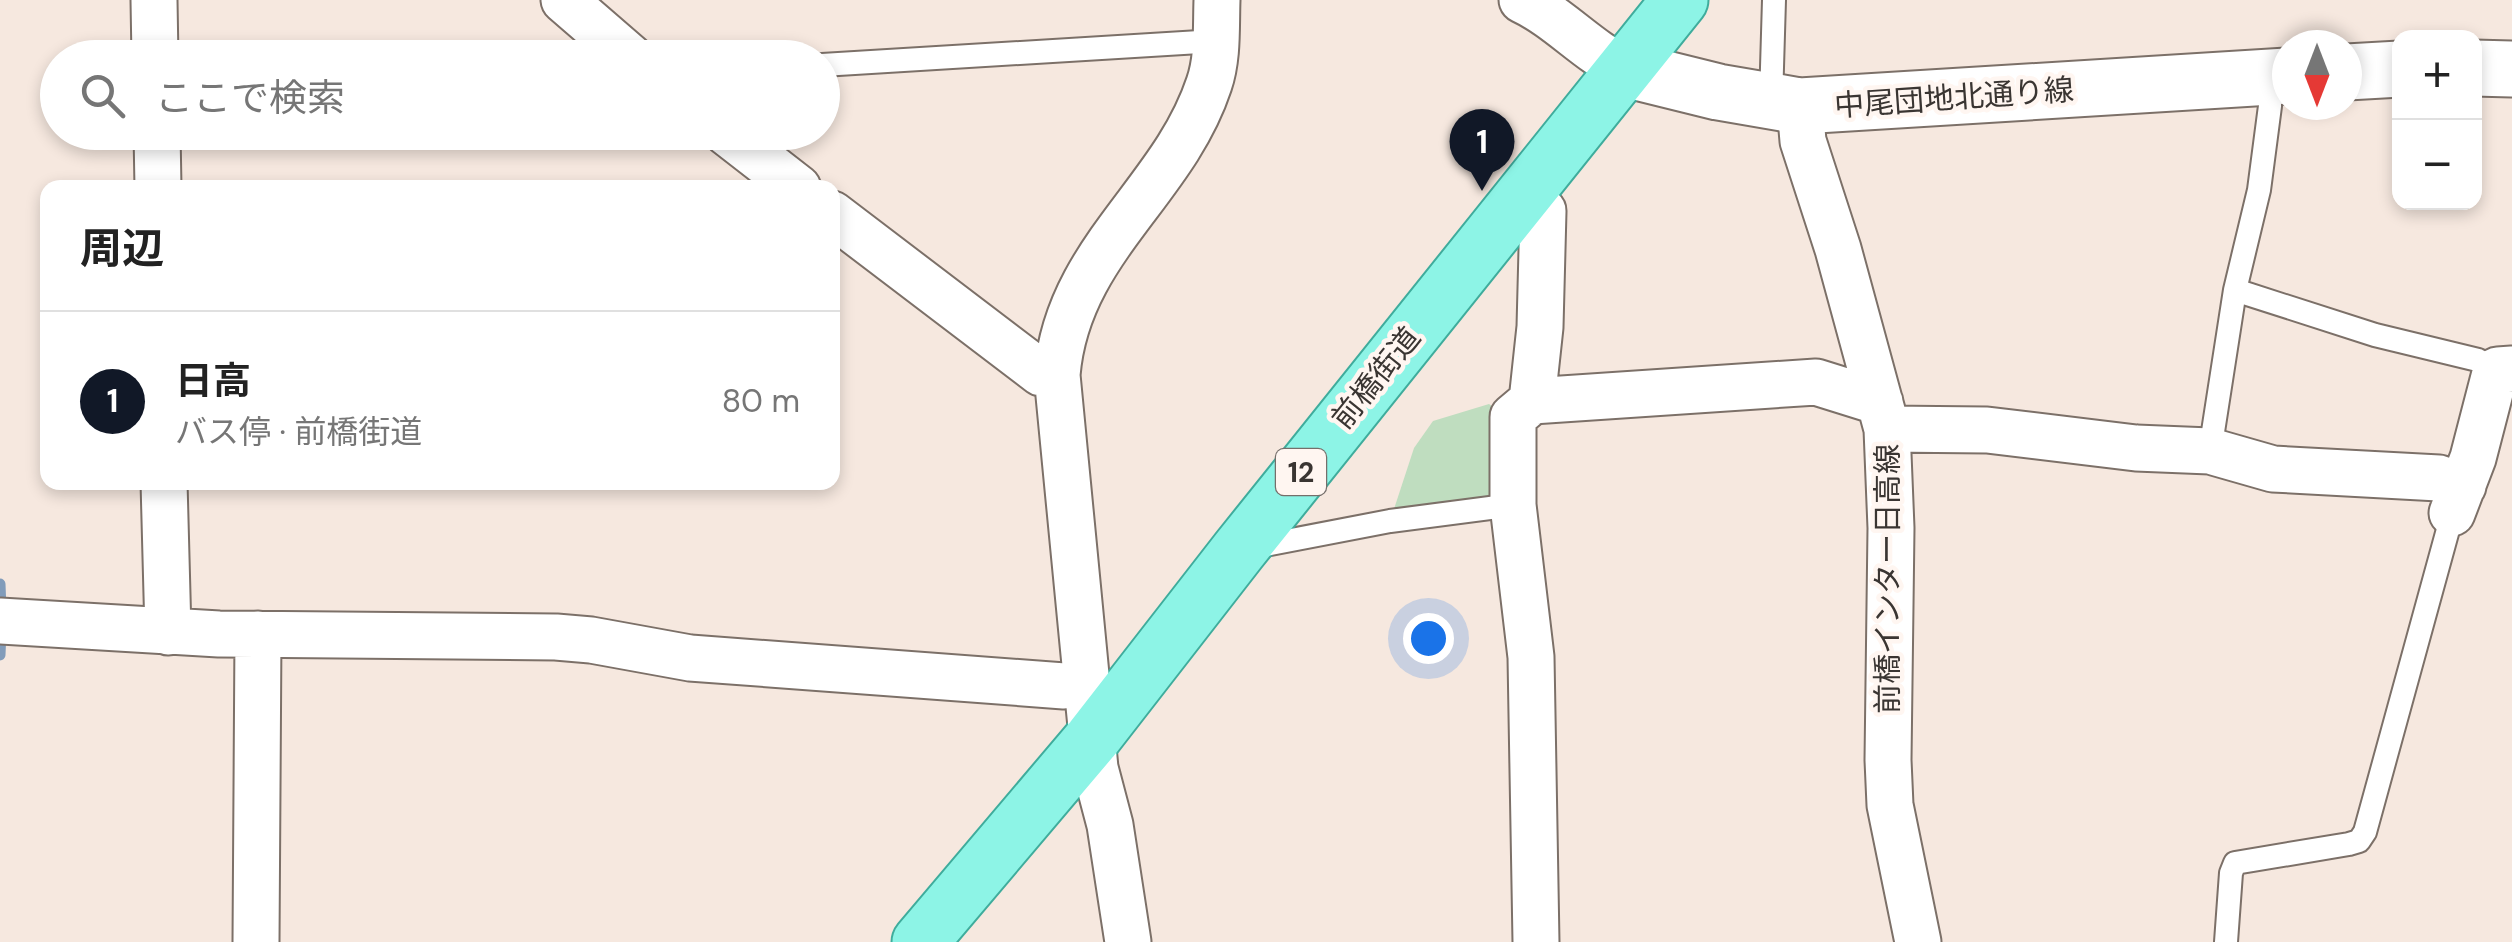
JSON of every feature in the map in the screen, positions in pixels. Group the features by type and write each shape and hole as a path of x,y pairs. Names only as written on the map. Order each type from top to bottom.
{"main road":[{"name":"前橋街道","path":"920,942 1092,739 1680,0"}],"street":[{"path":"154,0 155,40"},
{"path":"564,0 610,40"},
{"path":"1522,0 1624,69"},
{"path":"1128,942 1110,824 1095,768 1057,375 1062,333 1078,293 1182,139 1208,88 1214,68 1216,20"},
{"path":"2482,68 2512,69"},
{"name":"中尾団地北通り線","path":"1624,69 1786,105 2272,77"},
{"path":"2362,71 2392,69"},
{"name":"前橋インター日高線","path":"1786,105 1804,141 1838,248 1884,416 1892,528 1890,805 1918,942"},
{"path":"157,150 158,180"},
{"path":"749,150 788,180"},
{"path":"1522,194 1542,211 1540,327 1532,401"},
{"path":"840,220 1041,373 1057,375"},
{"path":"1536,942 1530,657 1512,505 1512,417 1532,401 1816,382 1884,416 2136,448 2210,451 2273,468 2439,478 2458,500 2505,369"},
{"path":"164,490 168,632"},
{"path":"0,621 168,632 556,637 690,658 1064,686 1085,682"},
{"path":"256,942 258,634"}],"lane":[{"path":"1774,0 1786,105"},
{"path":"840,63 1216,20"},
{"path":"2210,451 2235,290 2259,190 2272,99"},
{"path":"2235,290 2375,335 2505,369"},
{"path":"2226,942 2235,863 2349,844 2359,841 2365,832 2458,500"},
{"path":"1239,550 1390,521 1512,505"}],"green space":[{"path":"1489,404 1500,412 1491,503 1393,512 1414,448 1433,421"}],"waterway":[{"path":"0,584 1,611"},
{"path":"0,655 1,630"}],"place":[{"name":"日高","path":"1482,191"}]}
